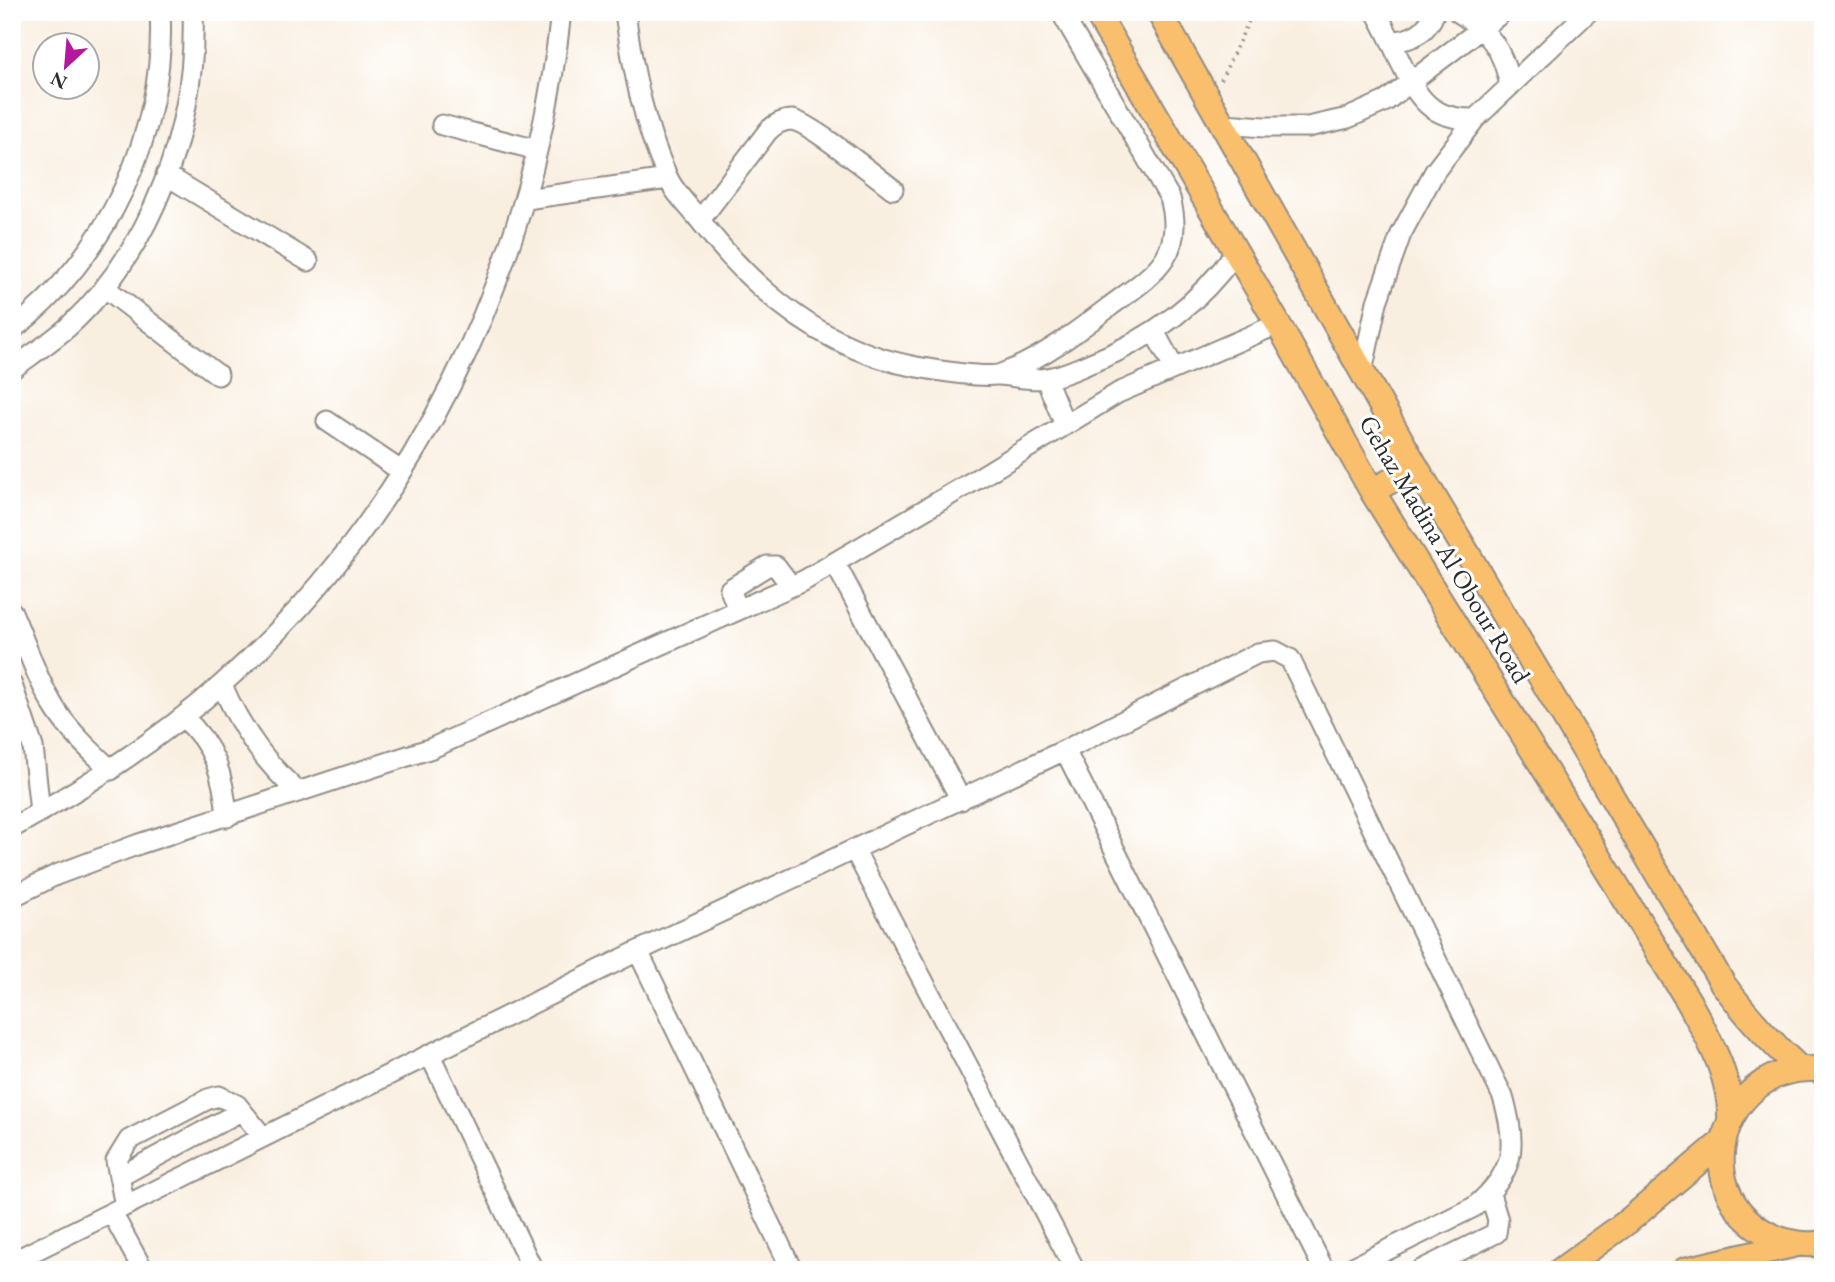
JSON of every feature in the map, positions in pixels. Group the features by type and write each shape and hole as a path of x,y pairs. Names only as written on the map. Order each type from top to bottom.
{"main road":[{"name":"Gehaz Madina Al Obour Road","path":"1096,12 1372,491 1689,1002 1723,1071 1730,1108 1722,1163 1725,1183 1740,1209 1761,1230 1780,1239 1816,1245"},
{"name":"Gehaz Madina Al Obour Road","path":"1159,12 1416,467 1723,984 1748,1018 1777,1049 1816,1070"},
{"path":"1372,491 1416,467"},
{"path":"1561,1270 1627,1222 1726,1130 1741,1100 1758,1085 1778,1075 1816,1070"},
{"path":"1685,1270 1816,1245"}],"street":[{"path":"12,330 45,301 72,271 96,239 116,204 144,132 154,94 159,55 160,12"},
{"path":"12,369 68,326 104,287 147,220 178,139 187,99 193,12"},
{"path":"12,828 111,770 222,685 272,636 319,584 362,529 437,411 469,348 496,284 526,200 547,109 561,12"},
{"path":"625,12 640,104 668,178 728,256 760,288 795,316 834,340 864,354 928,369 1046,379 1102,359 1154,331 1191,304 1235,253"},
{"path":"998,375 1064,340 1151,276 1166,260 1174,239 1175,217 1170,198 1061,12"},
{"path":"1376,12 1411,83 1424,102 1444,116 1459,120 1475,119"},
{"path":"1391,41 1417,35 1430,23 1435,12"},
{"path":"1458,12 1482,29 1496,46 1506,64 1510,86"},
{"path":"1217,113 1264,127 1308,127 1348,118 1386,101 1503,12"},
{"path":"1362,372 1377,302 1401,234 1435,171 1475,119 1588,12"},
{"path":"700,220 768,131 783,121 792,120 809,128 893,189"},
{"path":"442,125 537,150"},
{"path":"166,175 308,261"},
{"path":"526,200 668,178"},
{"path":"104,287 218,375"},
{"path":"12,897 56,875 127,848 432,748 738,610 835,563 1118,393 1278,324"},
{"path":"1154,331 1174,368"},
{"path":"1046,379 1065,425"},
{"path":"327,421 401,471"},
{"path":"835,563 961,800"},
{"path":"738,610 730,592 731,587 767,566 776,566 791,586"},
{"path":"12,611 42,685 55,709 71,731 111,770"},
{"path":"12,1262 638,951 855,851 1258,653 1275,651 1290,659 1503,1097 1512,1127 1510,1158 1502,1177 1490,1194 1474,1207 1347,1270"},
{"path":"12,685 33,747 40,812"},
{"path":"222,685 253,744 298,792"},
{"path":"183,717 197,730 217,762 223,781 226,817"},
{"path":"1065,750 1324,1270"},
{"path":"855,851 1075,1270"},
{"path":"638,951 792,1270"},
{"path":"430,1055 533,1270"},
{"path":"143,1270 118,1209 119,1177 116,1161 129,1140 208,1099 219,1096 237,1105 263,1137"},
{"path":"119,1177 241,1111"},
{"path":"1421,1270 1496,1233 1499,1225 1490,1194"}],"path":[{"path":"1217,113 1253,12"}]}
